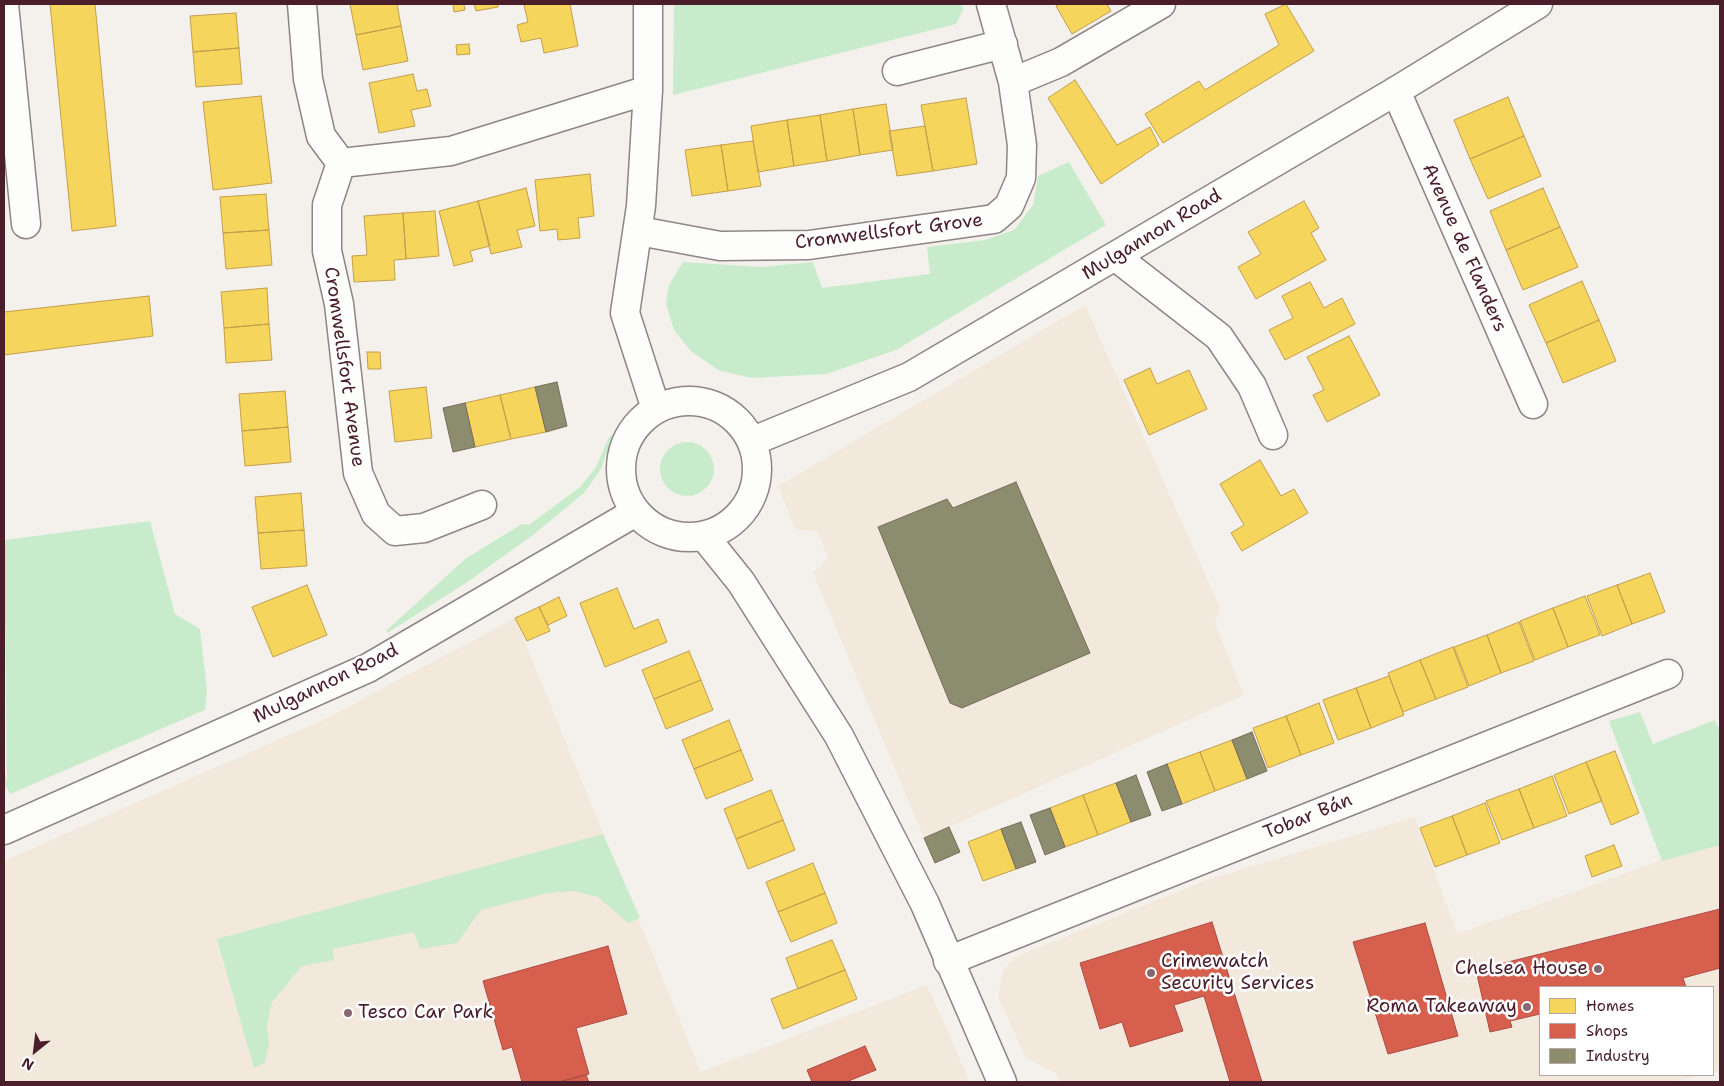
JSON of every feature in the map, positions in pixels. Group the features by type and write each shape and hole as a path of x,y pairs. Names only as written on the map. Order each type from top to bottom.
{"street":[{"path":"4,4 26,224"},
{"path":"302,4 308,79 321,136 341,163 451,151 648,90"},
{"path":"648,4 648,90 639,231 625,313 656,409"},
{"name":"Cromwellsfort Grove","path":"639,231 720,246 809,245 994,219 1009,206 1021,178 1022,145 1013,82 990,4"},
{"path":"1013,82 1061,62 1161,4"},
{"name":"Mulgannon Road","path":"753,441 909,377 1396,92 1538,4"},
{"path":"897,71 1003,44"},
{"name":"Avenue de Flanders","path":"1396,92 1532,404"},
{"name":"Cromwellsfort Avenue","path":"341,163 328,205 327,251 339,304 358,473 376,514 395,531 424,528 482,505"},
{"path":"1116,257 1220,337 1252,386 1273,435"},
{"path":"698,401 718,407 736,419 753,441 758,461 757,475 750,501 739,517 723,529 704,536 686,538 667,534 651,526 634,513 626,497 621,477 621,458 627,438 639,422 656,409 676,402 698,401"},
{"name":"Mulgannon Road","path":"4,830 368,668 634,513"},
{"path":"704,536 741,582 839,736 925,904 948,961 1002,1082"},
{"name":"Tobar Bán","path":"948,961 1668,674"}],"shaded area":[{"path":"1085,305 1220,608 1215,623 1244,695 924,838 813,573 828,558 818,532 795,529 778,486"},
{"path":"515,618 701,1072 927,985 970,1082 4,1082 4,861 325,719"},
{"path":"1415,817 1457,934 1720,839 1720,1070 1714,1072 1714,986 1539,986 1539,1076 1697,1076 1674,1082 1060,1082 1056,1073 1026,1058 998,997 1003,971 1015,957 1204,881"}],"green space":[{"path":"674,4 962,4 963,10 956,24 673,95"},
{"path":"1069,162 1106,225 896,350 826,374 751,378 718,370 691,351 674,330 666,304 669,285 683,262 761,267 813,262 822,288 930,274 927,247 985,240 1014,230 1033,205 1038,176"},
{"path":"613,434 601,469 584,493 533,535 466,583 387,633 387,630 465,559 522,524 529,525 580,487 596,467 609,437"},
{"path":"687,442 697,444 706,450 712,459 714,469 712,479 706,488 697,494 687,496 677,494 668,488 662,479 660,469 662,459 668,450 677,444"},
{"path":"150,521 175,614 200,629 207,690 205,710 10,794 7,788 4,789 4,767 7,782 4,540"},
{"path":"1640,712 1653,744 1715,720 1720,731 1720,845 1662,861 1609,721"},
{"path":"603,834 640,918 628,923 598,897 574,891 548,893 481,910 457,943 420,949 414,932 333,949 334,960 302,966 272,1002 267,1024 269,1044 265,1063 254,1068 217,939"}],"building: Homes":[{"path":"50,4 95,4 116,226 72,231"},
{"path":"350,4 397,4 401,26 356,35"},
{"path":"453,4 464,4 465,10 454,12"},
{"path":"474,4 498,4 498,7 476,11"},
{"path":"570,4 578,46 544,53 541,38 521,42 517,25 528,22 524,5"},
{"path":"1060,4 1107,4 1111,11 1072,34 1056,6"},
{"path":"1286,4 1314,51 1163,143 1145,114 1199,81 1205,90 1279,45 1265,14"},
{"path":"236,13 239,48 193,52 190,16"},
{"path":"401,26 408,61 363,70 356,35"},
{"path":"469,44 470,54 457,55 456,45"},
{"path":"239,48 242,84 196,87 193,52"},
{"path":"413,74 417,91 427,89 431,106 411,110 415,126 379,133 369,83"},
{"path":"1075,80 1117,145 1150,127 1159,145 1101,184 1048,98"},
{"path":"261,96 272,183 213,190 203,102"},
{"path":"1508,97 1524,136 1470,159 1454,120"},
{"path":"966,98 977,164 933,171 921,105"},
{"path":"886,104 893,150 860,155 853,109"},
{"path":"853,109 860,155 827,161 820,115"},
{"path":"820,115 827,161 794,166 787,120"},
{"path":"787,120 794,166 758,172 751,126"},
{"path":"925,126 933,171 897,176 889,131"},
{"path":"1524,136 1541,176 1488,199 1470,159"},
{"path":"753,141 761,186 728,191 721,145"},
{"path":"721,145 728,191 692,196 685,150"},
{"path":"590,174 594,216 578,218 580,238 558,240 557,229 540,231 535,180"},
{"path":"526,188 535,226 517,230 522,247 491,254 478,201"},
{"path":"1543,188 1560,227 1506,250 1490,211"},
{"path":"266,194 269,230 223,233 220,197"},
{"path":"478,201 490,246 470,251 473,261 454,266 439,211"},
{"path":"1304,201 1319,228 1311,233 1326,260 1256,299 1238,267 1261,254 1248,232"},
{"path":"435,211 439,256 406,259 403,213"},
{"path":"403,213 406,259 394,260 395,280 354,282 352,256 367,255 364,216"},
{"path":"1560,227 1578,267 1523,290 1506,250"},
{"path":"269,230 272,265 226,269 223,233"},
{"path":"1582,281 1599,320 1546,343 1529,305"},
{"path":"1310,282 1324,308 1342,298 1355,324 1285,360 1269,330 1293,318 1282,296"},
{"path":"267,288 269,324 224,328 221,292"},
{"path":"149,296 153,336 4,355 4,312"},
{"path":"1599,320 1616,361 1563,383 1546,343"},
{"path":"269,324 272,360 226,363 224,328"},
{"path":"1349,336 1380,395 1327,422 1313,395 1324,390 1307,357"},
{"path":"367,352 380,352 381,369 368,369"},
{"path":"1150,368 1157,384 1189,370 1207,409 1149,435 1124,380"},
{"path":"426,387 432,438 395,442 389,391"},
{"path":"535,387 546,432 511,439 500,395"},
{"path":"285,391 288,427 242,431 239,394"},
{"path":"500,395 511,439 475,447 465,403"},
{"path":"288,427 291,462 245,466 242,431"},
{"path":"1260,460 1281,496 1294,489 1308,513 1242,551 1231,533 1244,525 1220,484"},
{"path":"301,493 304,530 258,533 255,497"},
{"path":"304,530 307,566 261,569 258,533"},
{"path":"1650,573 1665,612 1632,624 1617,585"},
{"path":"307,585 327,635 273,657 252,607"},
{"path":"1617,585 1632,624 1602,636 1587,596"},
{"path":"617,588 634,629 658,619 667,642 605,667 580,603"},
{"path":"1585,596 1600,635 1568,647 1553,608"},
{"path":"559,597 567,616 548,625 539,607"},
{"path":"539,607 550,631 527,641 515,618"},
{"path":"1553,608 1568,647 1535,660 1520,621"},
{"path":"1519,622 1534,661 1501,673 1487,635"},
{"path":"1487,635 1501,673 1469,686 1454,647"},
{"path":"1453,647 1468,687 1436,699 1420,660"},
{"path":"689,651 701,680 654,699 642,670"},
{"path":"1420,660 1436,699 1403,712 1388,673"},
{"path":"1389,676 1404,715 1371,728 1356,688"},
{"path":"701,680 713,710 666,729 654,699"},
{"path":"1356,688 1371,728 1338,740 1323,700"},
{"path":"1319,703 1334,743 1301,755 1286,716"},
{"path":"1286,716 1301,755 1268,768 1253,728"},
{"path":"729,720 741,750 694,769 682,740"},
{"path":"1232,740 1247,779 1215,791 1200,752"},
{"path":"741,750 753,780 706,799 694,769"},
{"path":"1615,751 1639,813 1611,825 1586,762"},
{"path":"1200,752 1215,791 1182,804 1167,764"},
{"path":"1586,762 1602,801 1569,814 1554,775"},
{"path":"1552,776 1567,816 1534,828 1519,789"},
{"path":"1116,783 1131,822 1098,835 1083,795"},
{"path":"1519,789 1534,828 1502,840 1486,801"},
{"path":"771,790 783,820 736,839 724,809"},
{"path":"1083,795 1098,835 1065,847 1050,808"},
{"path":"1485,803 1500,843 1467,855 1452,816"},
{"path":"1452,816 1467,855 1435,867 1420,828"},
{"path":"783,820 795,850 748,869 736,839"},
{"path":"1001,829 1016,869 983,881 968,842"},
{"path":"1614,845 1622,866 1592,877 1585,856"},
{"path":"813,863 825,893 778,912 766,882"},
{"path":"825,893 837,923 791,942 778,912"},
{"path":"832,940 845,970 798,989 786,958"},
{"path":"845,970 857,999 783,1029 771,999"}],"building: Shops":[{"name":"Chelsea House","path":"1720,909 1720,968 1683,978 1686,986 1539,986 1539,1014 1510,1021 1512,1027 1490,1032 1476,970"},
{"path":"1212,922 1262,1082 1230,1082 1204,996 1174,1005 1183,1031 1130,1047 1122,1022 1100,1029 1080,963"},
{"path":"1425,923 1458,1036 1388,1054 1353,942"},
{"path":"608,946 627,1014 576,1028 589,1074 559,1082 522,1082 512,1047 503,1050 483,981"},
{"path":"865,1046 876,1070 846,1082 812,1082 807,1070"},
{"path":"586,1075 589,1082 559,1082"}],"building: Industry":[{"path":"557,382 567,426 546,432 535,387"},
{"path":"465,403 475,447 453,452 443,408"},
{"path":"1016,482 1090,653 962,708 950,703 878,527 947,499 953,508"},
{"path":"1252,732 1267,771 1247,779 1232,740"},
{"path":"1167,764 1182,804 1162,811 1147,772"},
{"path":"1136,775 1151,815 1131,822 1116,783"},
{"path":"1050,808 1065,847 1045,855 1030,815"},
{"path":"1021,822 1036,862 1016,869 1001,829"},
{"path":"949,827 960,852 935,863 924,838"}],"place":[{"name":"Chelsea House","path":"1598,969"},
{"name":"Crimewatch Security Services","path":"1151,973"},
{"name":"Roma Takeaway","path":"1527,1007"},
{"name":"Tesco Car Park","path":"348,1013"}]}
